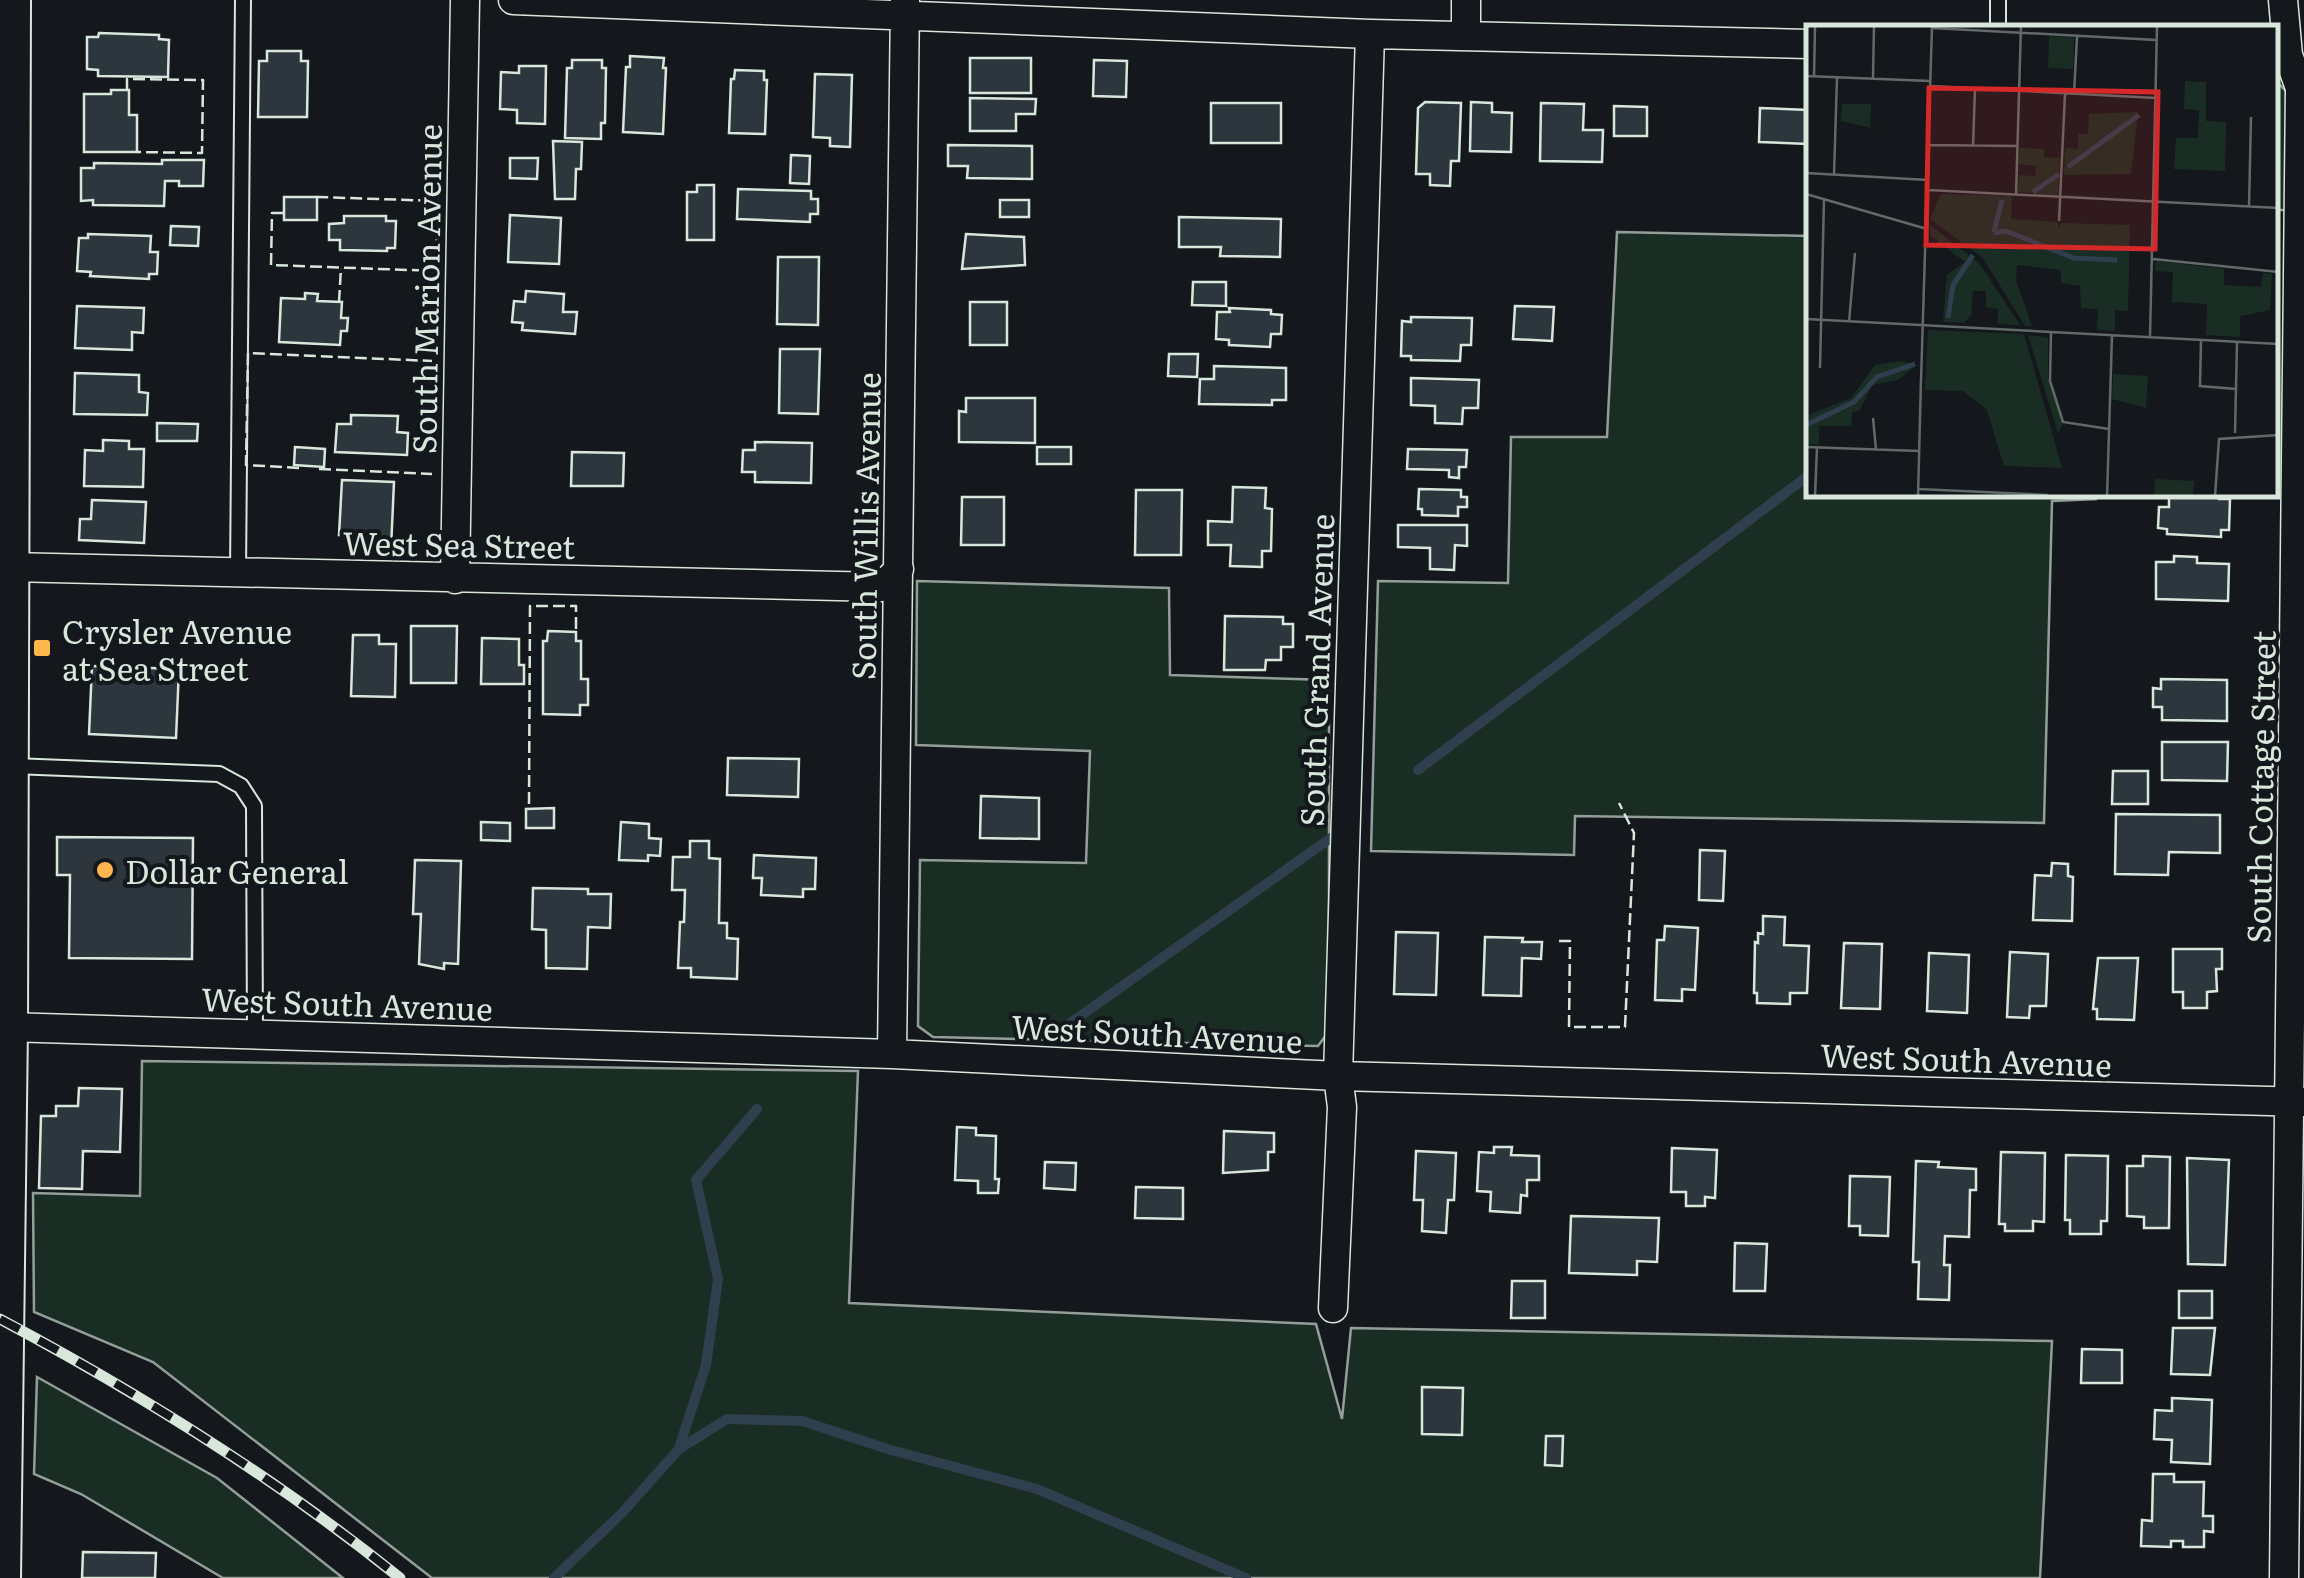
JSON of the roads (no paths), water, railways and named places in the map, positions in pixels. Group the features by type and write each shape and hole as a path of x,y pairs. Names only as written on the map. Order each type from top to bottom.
{"main road":[{"path":"0,1578 7,1028 3,920 8,766 4,702 9,567 10,0"}],"street":[{"name":"South Marion Avenue","path":"454,578 464,0"},
{"path":"513,0 905,8 1370,34 1806,44"},
{"path":"1466,0 1466,35"},
{"name":"South Cottage Street","path":"2282,0 2282,55 2300,88 2302,260 2297,1102 2284,1578"},
{"name":"South Willis Avenue","path":"892,1054 905,8"},
{"name":"South Grand Avenue","path":"1333,1308 1342,1106 1338,1076 1370,34"},
{"name":"West Sea Street","path":"9,567 882,587 899,569"},
{"name":"West South Avenue","path":"7,1028 892,1054 1338,1076 2297,1102"}],"lane":[{"path":"238,573 243,0"},
{"path":"8,766 219,774 241,786 254,806 254,1035"}],"waterway":[{"path":"1418,770 1806,477"},
{"path":"1069,1024 1335,835"},
{"path":"679,1448 706,1365 718,1279 696,1180 757,1109"},
{"path":"554,1578 621,1514 679,1449 727,1419 802,1421 891,1450 1037,1489 1246,1578"}],"railway":[{"path":"0,1319 206,1439 305,1506 400,1578"}],"place":[{"name":"Crysler Avenue at Sea Street","path":"42,648"},
{"name":"Dollar General","path":"105,870"}]}
